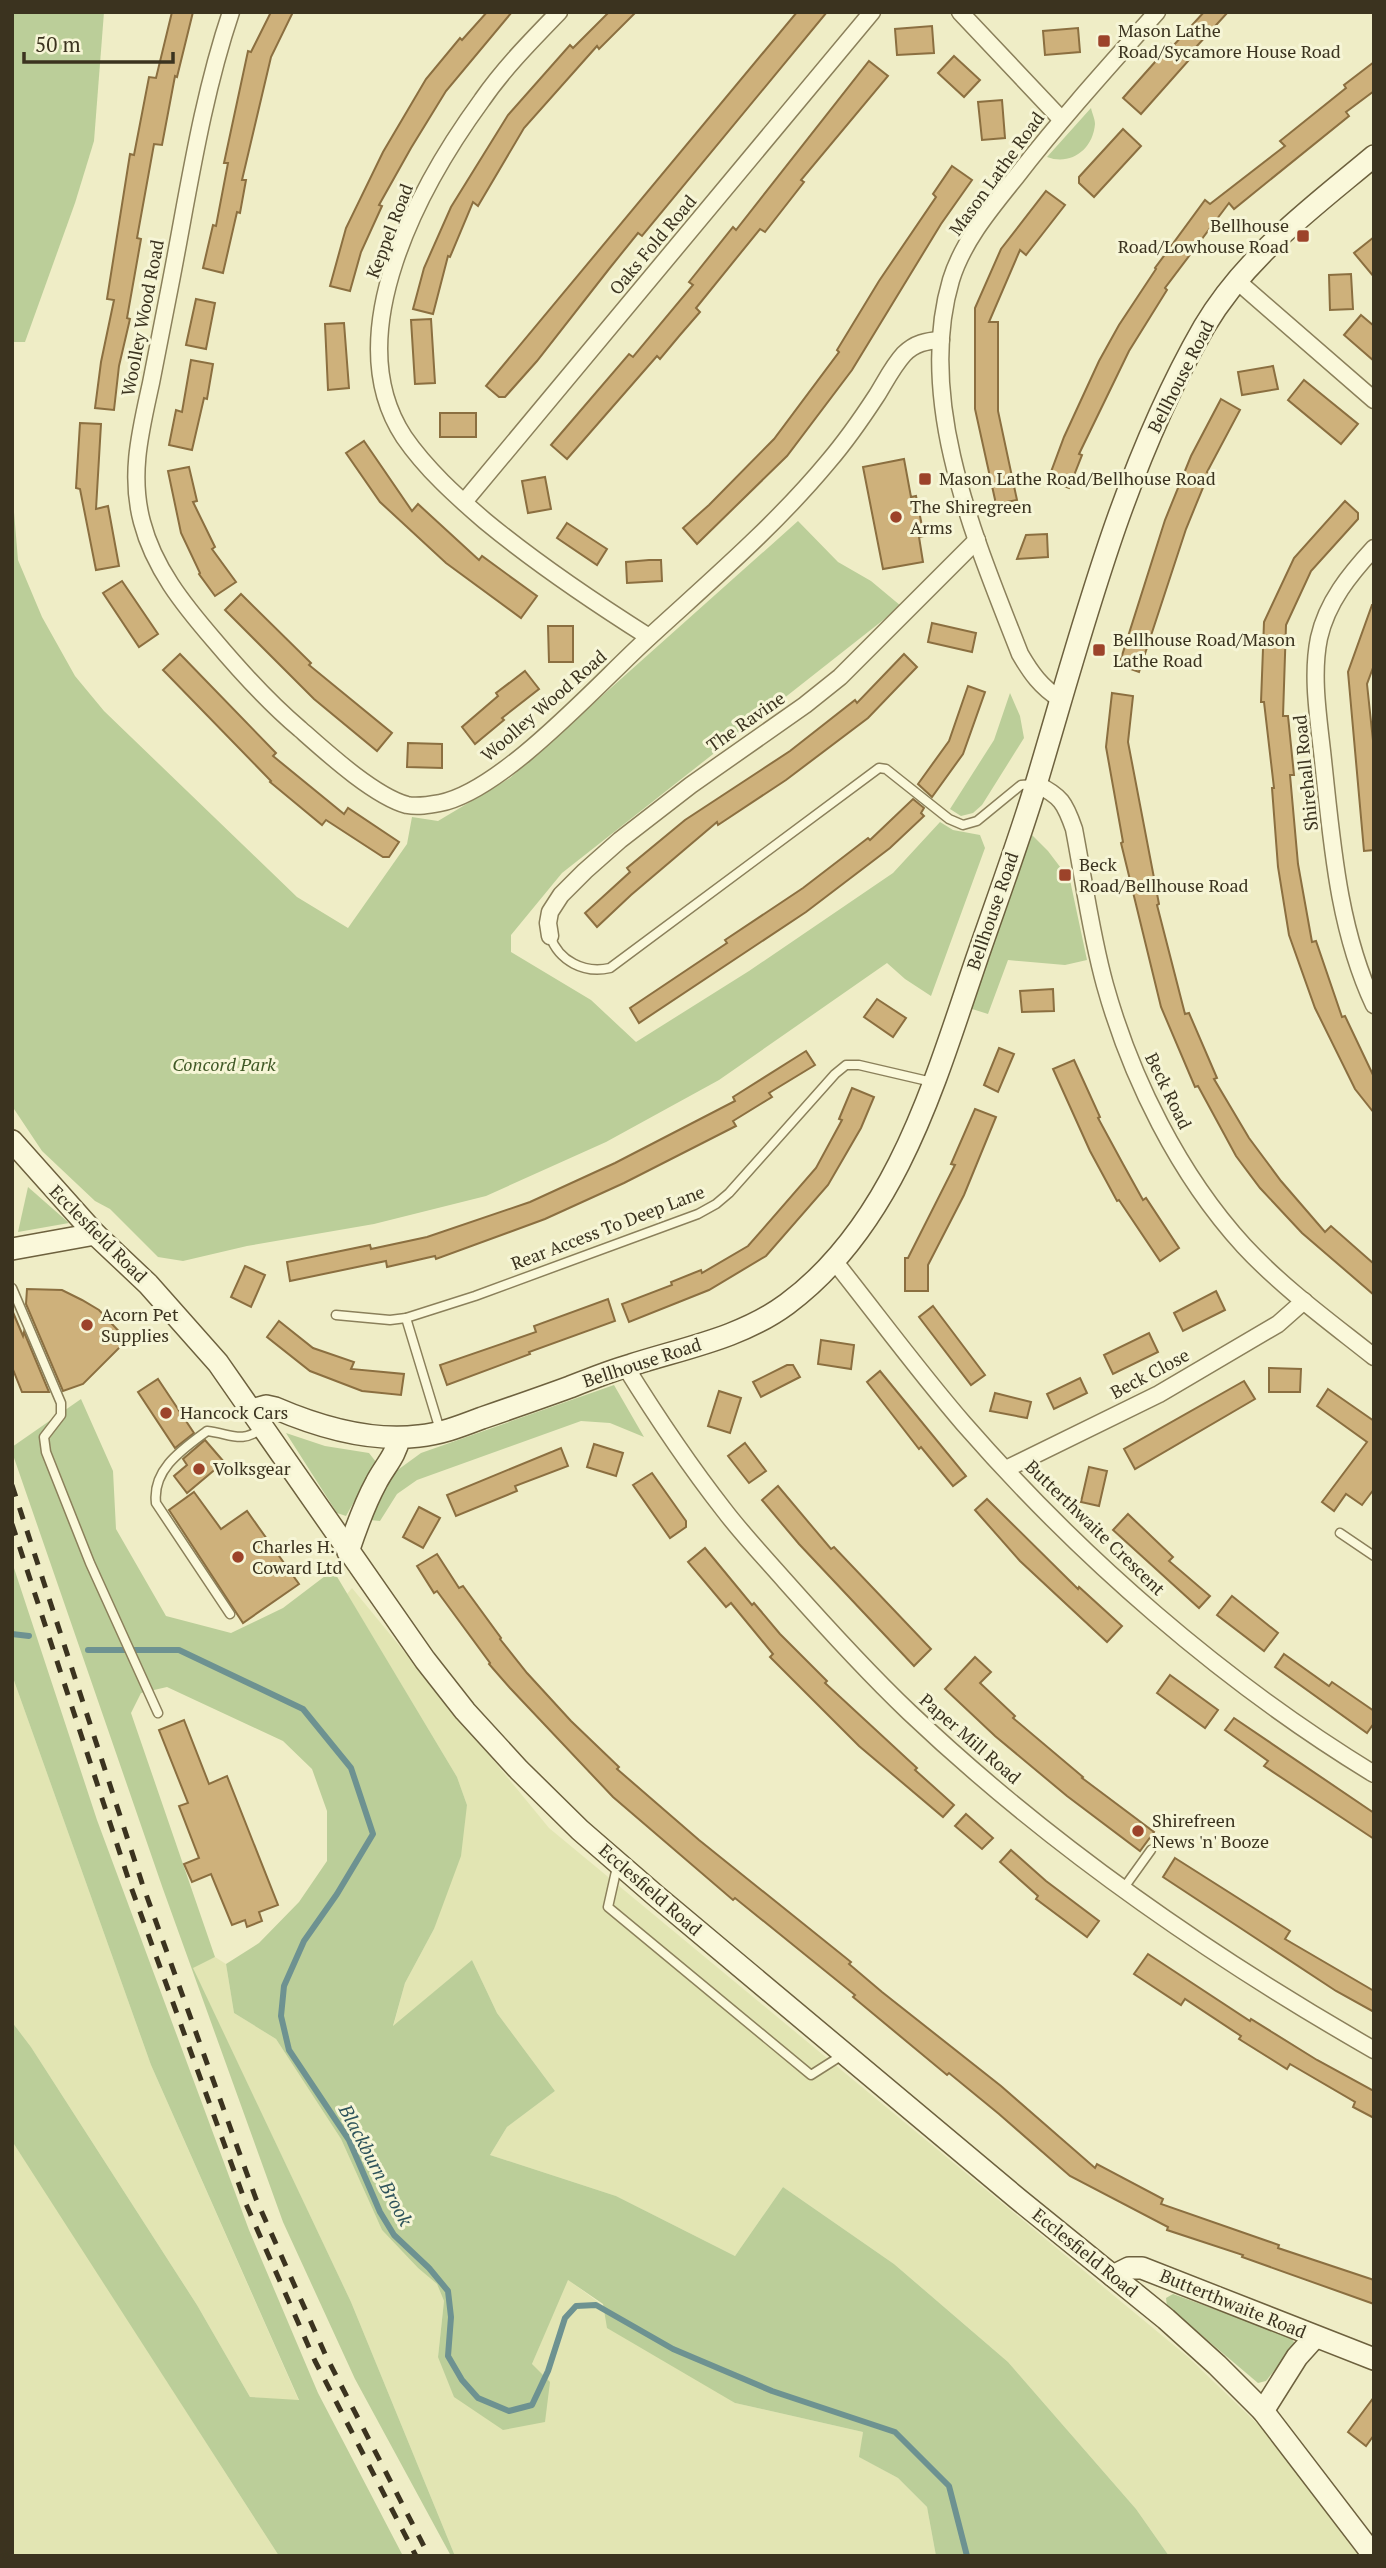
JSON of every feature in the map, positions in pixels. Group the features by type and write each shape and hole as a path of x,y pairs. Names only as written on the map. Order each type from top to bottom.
{"main road":[{"name":"Bellhouse Road","path":"258,1419 266,1406 324,1426 362,1434 399,1438 440,1433 625,1366 754,1325 785,1306 835,1262 873,1208 903,1153 934,1083 1036,784 1088,605 1145,450 1165,404 1206,325 1236,280 1266,247 1374,156"},
{"name":"Ecclesfield Road","path":"12,1141 95,1234 176,1314 218,1363 425,1660 465,1711 527,1778 618,1863 1217,2365 1263,2411 1374,2556"},
{"path":"12,1249 95,1234"},
{"path":"348,1552 362,1511 378,1478 392,1458 399,1438"},
{"name":"Butterthwaite Road","path":"1113,2276 1129,2268 1142,2268 1374,2359"},
{"name":"Butterthwaite Road","path":"1263,2411 1297,2357 1315,2337"}],"street":[{"name":"Woolley Wood Road","path":"231,12 219,48 192,163 172,278 137,447 135,478 140,518 150,547 178,597 242,673 274,707 323,750 378,791 409,805 420,806 452,800 498,774 535,744 687,604 805,490 860,421 902,356 913,346 925,341 941,340"},
{"name":"Keppel Road","path":"559,12 528,43 482,99 446,153 416,208 394,266 383,309 379,339 382,372 388,407 403,435 418,456 464,502 566,584 649,637"},
{"name":"Oaks Fold Road","path":"464,502 872,12"},
{"path":"960,12 1061,119"},
{"name":"Mason Lathe Road","path":"1060,699 1046,690 1032,675 1020,654 959,490 949,444 941,340 952,279 965,247 1061,119 1157,12"},
{"path":"1236,280 1374,400"},
{"name":"The Ravine","path":"550,936 550,912 561,895 585,872 620,840 681,793 840,677 977,540"},
{"name":"Shirehall Road","path":"1374,548 1341,586 1320,637 1316,664 1320,734 1341,902 1364,983 1374,1005"},
{"name":"Beck Road","path":"1036,784 1051,791 1066,804 1104,982 1120,1035 1146,1096 1179,1156 1215,1210 1244,1246 1304,1301 1374,1357"},
{"name":"Butterthwaite Crescent","path":"835,1262 956,1415 1092,1555 1191,1643 1297,1723 1374,1774"},
{"name":"Beck Close","path":"1006,1469 1159,1394 1278,1324 1304,1301"},
{"name":"Paper Mill Road","path":"625,1366 667,1432 724,1511 830,1632 908,1711 960,1758 1123,1889 1195,1940 1297,2006 1374,2050"}],"lane":[{"path":"550,936 553,946 580,968 593,971 610,968 879,768 887,769 948,819 963,825 976,821 1021,785 1036,784"},
{"name":"Rear Access To Deep Lane","path":"336,1315 390,1321 406,1318 475,1296 698,1214 716,1204 745,1176 846,1065 859,1065 934,1083"},
{"path":"12,1289 61,1404 61,1415 44,1437 46,1452 90,1563 158,1713"},
{"path":"406,1318 440,1433"},
{"path":"230,1614 156,1503 154,1490 161,1475 178,1453 207,1431 234,1438 250,1437 258,1419"},
{"path":"1340,1533 1374,1556"},
{"path":"1123,1889 1151,1850"},
{"path":"618,1863 608,1907 811,2075 844,2054"}],"green space":[{"path":"12,12 104,12 94,141 75,203 25,342 12,342"},
{"path":"1091,108 1095,124 1085,148 1079,154 1064,159 1047,157"},
{"name":"Concord Park","path":"12,488 18,560 42,617 75,676 104,711 297,897 348,928 407,844 412,817 438,821 510,778 798,521 838,562 871,581 901,606 562,873 511,935 511,952 591,1000 636,1042 749,971 893,873 940,822 953,830 980,835 985,848 931,996 887,963 719,1080 606,1142 486,1196 374,1224 247,1246 183,1261 158,1257 110,1209 95,1201 42,1151 12,1106"},
{"path":"1010,693 1020,716 1024,738 982,805 973,813 961,816 950,809 994,740"},
{"path":"1032,835 1070,880 1087,960 1065,965 1008,960 988,1014 969,1008"},
{"path":"28,1187 69,1223 18,1232"},
{"path":"614,1385 644,1437 610,1423 581,1421 417,1480 397,1494 380,1521 370,1520 388,1477 421,1453"},
{"path":"81,1399 113,1471 116,1529 166,1616 231,1633 283,1608 333,1570 457,1777 467,1805 461,1856 434,1929 405,1983 393,2026 472,1960 497,2013 555,2091 507,2127 490,2155 616,2196 735,2256 783,2187 894,2264 1008,2362 1136,2509 1169,2556 936,2556 927,2507 898,2478 859,2457 863,2432 735,2403 607,2328 603,2304 568,2280 532,2364 550,2382 545,2422 503,2430 454,2397 438,2357 444,2301 437,2284 382,2230 341,2139 276,2039 234,2013 226,1964 259,1943 299,1902 327,1861 327,1811 312,1769 283,1741 167,1687 141,1693 131,1713 215,1957 193,1968 351,2302 455,2556 451,2556 355,2379 283,2222 163,1889 12,1452 12,1447"},
{"path":"286,1433 325,1446 369,1453 376,1462 346,1516 337,1513"},
{"path":"12,1562 97,1820 249,2230 318,2393 403,2556 279,2556 12,2141 12,2022 31,2047 197,2305 250,2397 299,2400 151,2065 12,1675"},
{"path":"352,1588 549,1828 1188,2357 1269,2435 1361,2556 1169,2556 1136,2509 1008,2362 894,2264 783,2187 735,2256 616,2196 490,2155 507,2127 555,2091 497,2013 472,1960 393,2027 405,1983 434,1929 467,1805 457,1777 347,1594"},
{"path":"12,1675 151,2065 299,2401 250,2397 197,2305 31,2047 12,2022"},
{"path":"215,1957 226,1964 234,2013 276,2039 341,2139 382,2230 437,2284 444,2301 438,2357 532,2364 567,2279 735,2403 863,2432 860,2457 898,2478 927,2507 936,2556 455,2556 351,2302 192,1967"},
{"path":"12,2141 34,2174 279,2556 12,2556"},
{"path":"1173,2294 1291,2337 1295,2344 1266,2381 1258,2383 1167,2306 1166,2298"}],"building":[{"path":"172,12 193,12 177,77 175,76 162,145 154,144 137,238 141,239 114,410 95,408 114,300 107,299 130,154 134,155 149,77 156,78"},
{"path":"271,12 293,12 271,57 242,180 246,180 240,213 237,212 223,273 203,268 213,225 216,226 228,163 224,163 248,51 251,52"},
{"path":"487,12 512,12 446,91 411,148 379,205 382,206 361,252 350,291 330,286 346,228 383,152 426,79 460,38 462,40"},
{"path":"609,12 636,12 599,49 597,46 524,128 478,206 473,202 450,257 448,256 433,314 413,309 424,268 451,207 508,115 570,45 573,48"},
{"path":"797,12 827,12 642,236 638,233 537,361 505,397 499,397 486,386"},
{"path":"1204,12 1228,12 1186,58 1189,60 1141,114 1123,98"},
{"path":"932,26 934,53 897,55 895,29"},
{"path":"1078,28 1080,52 1045,55 1043,31"},
{"path":"954,56 980,80 964,97 938,73"},
{"path":"869,61 888,76 801,180 804,182 765,232 760,229 696,308 700,312 660,359 657,356 567,459 551,445 629,354 633,357 693,285 689,282 733,227 736,230"},
{"path":"1374,62 1374,91 1346,112 1349,116 1234,209 1229,203 1165,288 1167,290 1129,351 1079,454 1082,455 1069,488 1048,480 1064,437 1119,325 1155,268 1205,200 1210,204 1285,146 1280,141"},
{"path":"1002,100 1005,138 982,140 978,102"},
{"path":"1123,129 1141,146 1094,197 1079,183 1079,177"},
{"path":"952,166 972,180 941,224 852,370 787,456 697,544 683,528 774,439 839,352 837,350 879,281 936,197 933,194"},
{"path":"1046,191 1065,205 1026,255 1020,250 989,322 998,322 998,411 1017,500 996,504 975,409 975,308 1001,249"},
{"path":"1374,237 1374,277 1354,253"},
{"path":"1351,274 1353,309 1330,310 1329,275"},
{"path":"196,299 215,303 206,349 186,345"},
{"path":"1361,315 1374,326 1374,361 1344,335"},
{"path":"431,319 435,383 415,384 411,320"},
{"path":"344,323 349,388 328,390 325,324"},
{"path":"191,360 213,364 207,399 204,398 192,450 169,445 176,410 182,412"},
{"path":"1273,366 1278,389 1242,395 1238,372"},
{"path":"1304,380 1358,424 1341,444 1288,400"},
{"path":"1221,399 1240,410 1207,472 1209,473 1186,529 1139,672 1119,665 1165,520 1191,456"},
{"path":"440,413 476,413 476,437 440,437"},
{"path":"80,423 101,424 96,509 108,506 119,566 96,570 80,489 76,488"},
{"path":"364,441 412,511 418,504 479,560 482,556 537,596 521,618 446,563 380,502 346,453"},
{"name":"The Shiregreen Arms","path":"904,459 911,497 916,496 924,536 919,537 923,562 883,569 863,467"},
{"path":"189,467 197,501 193,502 215,547 212,549 236,582 215,596 199,574 181,533 168,471"},
{"path":"545,477 551,509 528,513 522,481"},
{"path":"1345,501 1358,513 1358,519 1311,571 1286,625 1283,716 1288,716 1298,864 1312,942 1316,941 1342,1017 1345,1016 1374,1077 1374,1113 1355,1089 1315,1008 1289,935 1278,867 1274,788 1264,702 1261,702 1264,622 1294,558"},
{"path":"567,523 607,549 597,565 557,538"},
{"path":"1047,534 1048,557 1017,559 1026,535"},
{"path":"661,560 662,581 627,583 626,562"},
{"path":"122,581 158,634 139,647 103,593"},
{"path":"241,594 311,663 309,665 392,733 377,751 314,699 225,610"},
{"path":"1372,605 1374,665 1367,684 1374,750 1374,850 1364,851 1348,672"},
{"path":"932,623 976,633 972,652 928,642"},
{"path":"548,626 573,626 573,662 549,662"},
{"path":"180,654 276,753 273,756 344,814 348,808 399,842 389,857 383,857 326,820 322,825 270,782 163,670"},
{"path":"904,654 917,667 868,718 786,780 718,825 717,822 597,927 585,913 630,872 627,868 685,820 790,751 855,700 857,703"},
{"path":"525,671 539,689 502,718 504,720 475,744 462,727 498,696 496,693"},
{"path":"968,686 985,692 963,754 932,797 918,784 949,741"},
{"path":"1112,693 1133,696 1128,742 1159,904 1157,905 1185,1014 1189,1013 1217,1078 1214,1079 1249,1138 1281,1181 1325,1232 1331,1226 1374,1264 1374,1295 1302,1233 1260,1188 1236,1156 1198,1086 1195,1087 1161,1007 1121,843 1123,842 1106,747"},
{"path":"408,743 442,744 442,768 407,767"},
{"path":"913,799 924,808 921,813 924,816 890,848 806,912 639,1023 630,1008 727,943 725,940 803,888 868,838 870,840"},
{"path":"1053,989 1054,1011 1022,1012 1020,991"},
{"path":"877,999 906,1018 893,1037 864,1017"},
{"path":"999,1048 1014,1054 998,1092 984,1085"},
{"path":"806,1051 815,1065 769,1093 772,1097 733,1121 736,1126 624,1183 545,1219 436,1259 435,1256 387,1267 386,1261 290,1281 287,1262 370,1245 371,1249 427,1237 530,1202 615,1163 735,1101 733,1097"},
{"path":"1074,1060 1100,1117 1098,1118 1143,1200 1146,1198 1179,1248 1160,1261 1119,1200 1117,1201 1090,1151 1053,1069"},
{"path":"852,1088 874,1097 861,1128 828,1185 766,1256 709,1290 629,1322 622,1304 672,1285 671,1282 701,1270 702,1273 748,1246 816,1168 842,1120 839,1119"},
{"path":"975,1109 996,1117 964,1195 928,1265 928,1291 905,1291 905,1258 908,1258 955,1165 951,1164"},
{"path":"245,1266 265,1275 251,1307 231,1297"},
{"path":"27,1289 62,1290 82,1300 99,1310 127,1340 83,1384 63,1391 26,1304"},
{"path":"1216,1291 1225,1310 1183,1331 1174,1313"},
{"path":"608,1299 615,1321 447,1385 440,1365 536,1332 534,1326"},
{"path":"933,1306 985,1375 971,1385 919,1317"},
{"path":"12,1310 49,1392 22,1392 12,1367"},
{"path":"279,1321 313,1348 354,1362 351,1369 404,1374 401,1395 362,1391 310,1371 267,1337"},
{"path":"1149,1333 1158,1352 1113,1374 1104,1355"},
{"path":"821,1340 854,1345 851,1369 818,1364"},
{"path":"787,1365 793,1365 800,1377 761,1397 753,1382"},
{"path":"1269,1368 1301,1369 1300,1392 1269,1392"},
{"path":"880,1371 966,1476 953,1486 921,1447 919,1449 867,1382"},
{"path":"1080,1378 1087,1393 1054,1409 1047,1394"},
{"name":"Hancock Cars","path":"158,1379 194,1433 175,1448 138,1392"},
{"path":"1244,1381 1255,1399 1135,1469 1124,1449"},
{"path":"1328,1389 1374,1421 1374,1489 1362,1505 1346,1494 1334,1511 1322,1502 1367,1442 1317,1406"},
{"path":"719,1391 741,1398 730,1433 708,1426"},
{"path":"995,1393 1031,1402 1027,1418 990,1411"},
{"name":"Volksgear","path":"205,1440 224,1462 187,1493 174,1476 187,1465 183,1459"},
{"path":"745,1443 766,1471 749,1483 728,1456"},
{"path":"594,1444 623,1453 616,1476 587,1467"},
{"path":"561,1448 568,1466 515,1486 517,1491 456,1516 447,1495"},
{"path":"1089,1467 1107,1471 1099,1506 1081,1502"},
{"path":"652,1473 686,1521 686,1527 670,1538 633,1485"},
{"path":"778,1486 831,1549 834,1547 931,1649 914,1666 799,1544 762,1500"},
{"name":"Charles H. Coward Ltd","path":"194,1492 221,1529 247,1511 299,1584 243,1623 169,1510"},
{"path":"987,1499 1078,1589 1079,1587 1122,1626 1107,1642 1020,1561 975,1510"},
{"path":"419,1507 440,1518 423,1548 403,1537"},
{"path":"1128,1514 1173,1557 1169,1561 1210,1596 1199,1608 1113,1530"},
{"path":"705,1548 752,1605 754,1603 780,1634 827,1681 825,1683 954,1805 943,1817 859,1746 770,1657 773,1654 731,1603 726,1607 688,1562"},
{"path":"437,1554 459,1588 463,1586 527,1673 571,1721 619,1767 617,1769 699,1840 851,1962 849,1964 882,1992 1001,2086 1095,2168 1097,2164 1163,2199 1161,2204 1279,2245 1278,2248 1374,2280 1374,2304 1167,2230 1168,2227 1070,2176 999,2114 853,1997 855,1995 735,1898 733,1900 613,1797 510,1688 489,1664 437,1591 434,1593 417,1566"},
{"path":"1232,1596 1278,1633 1264,1651 1217,1615"},
{"path":"1284,1654 1329,1686 1332,1682 1374,1711 1374,1723 1367,1733 1275,1667"},
{"path":"975,1657 991,1672 980,1683 1015,1716 1013,1718 1082,1778 1154,1832 1140,1851 1067,1796 995,1736 945,1689"},
{"path":"1170,1675 1218,1710 1205,1728 1157,1693"},
{"path":"1234,1718 1374,1813 1374,1839 1264,1766 1268,1761 1225,1730"},
{"path":"184,1720 209,1784 227,1776 278,1905 259,1912 262,1921 247,1927 245,1920 232,1925 211,1874 192,1882 184,1864 199,1858 179,1806 188,1803 159,1730"},
{"path":"966,1814 993,1838 982,1849 955,1826"},
{"path":"1011,1850 1046,1881 1099,1921 1087,1937 1036,1899 1038,1896 1000,1862"},
{"path":"1175,1858 1290,1931 1285,1939 1374,1991 1374,2012 1336,1991 1163,1877"},
{"path":"1148,1954 1250,2021 1251,2019 1374,2091 1374,2118 1353,2107 1355,2102 1290,2064 1287,2069 1239,2039 1241,2036 1185,1999 1181,2005 1134,1974"},
{"path":"1374,2397 1374,2435 1366,2446 1348,2432"}],"waterway":[{"name":"Blackburn Brook","path":"12,1634 29,1636"},
{"name":"Blackburn Brook","path":"88,1650 179,1650 303,1709 351,1768 373,1834 337,1894 304,1941 284,1986 281,2016 289,2050 349,2140 380,2212 394,2235 429,2268 448,2291 451,2317 448,2356 462,2380 478,2398 509,2411 532,2405 548,2371 565,2318 576,2306 596,2305 673,2349 772,2391 895,2432 949,2486 967,2556"}],"railway":[{"path":"12,1485 142,1883 256,2199 326,2356 429,2556"},
{"path":"12,1524 131,1887 246,2204 315,2361 416,2556"}],"place":[{"name":"Mason Lathe Road/Sycamore House Road","path":"1104,41"},
{"name":"Bellhouse Road/Lowhouse Road","path":"1303,236"},
{"name":"Mason Lathe Road/Bellhouse Road","path":"925,479"},
{"name":"The Shiregreen Arms","path":"896,517"},
{"name":"Bellhouse Road/Mason Lathe Road","path":"1099,650"},
{"name":"Beck Road/Bellhouse Road","path":"1065,875"},
{"name":"Acorn Pet Supplies","path":"87,1325"},
{"name":"Hancock Cars","path":"166,1413"},
{"name":"Volksgear","path":"199,1469"},
{"name":"Charles H. Coward Ltd","path":"238,1557"},
{"name":"Shirefreen News 'n' Booze","path":"1138,1831"}]}
